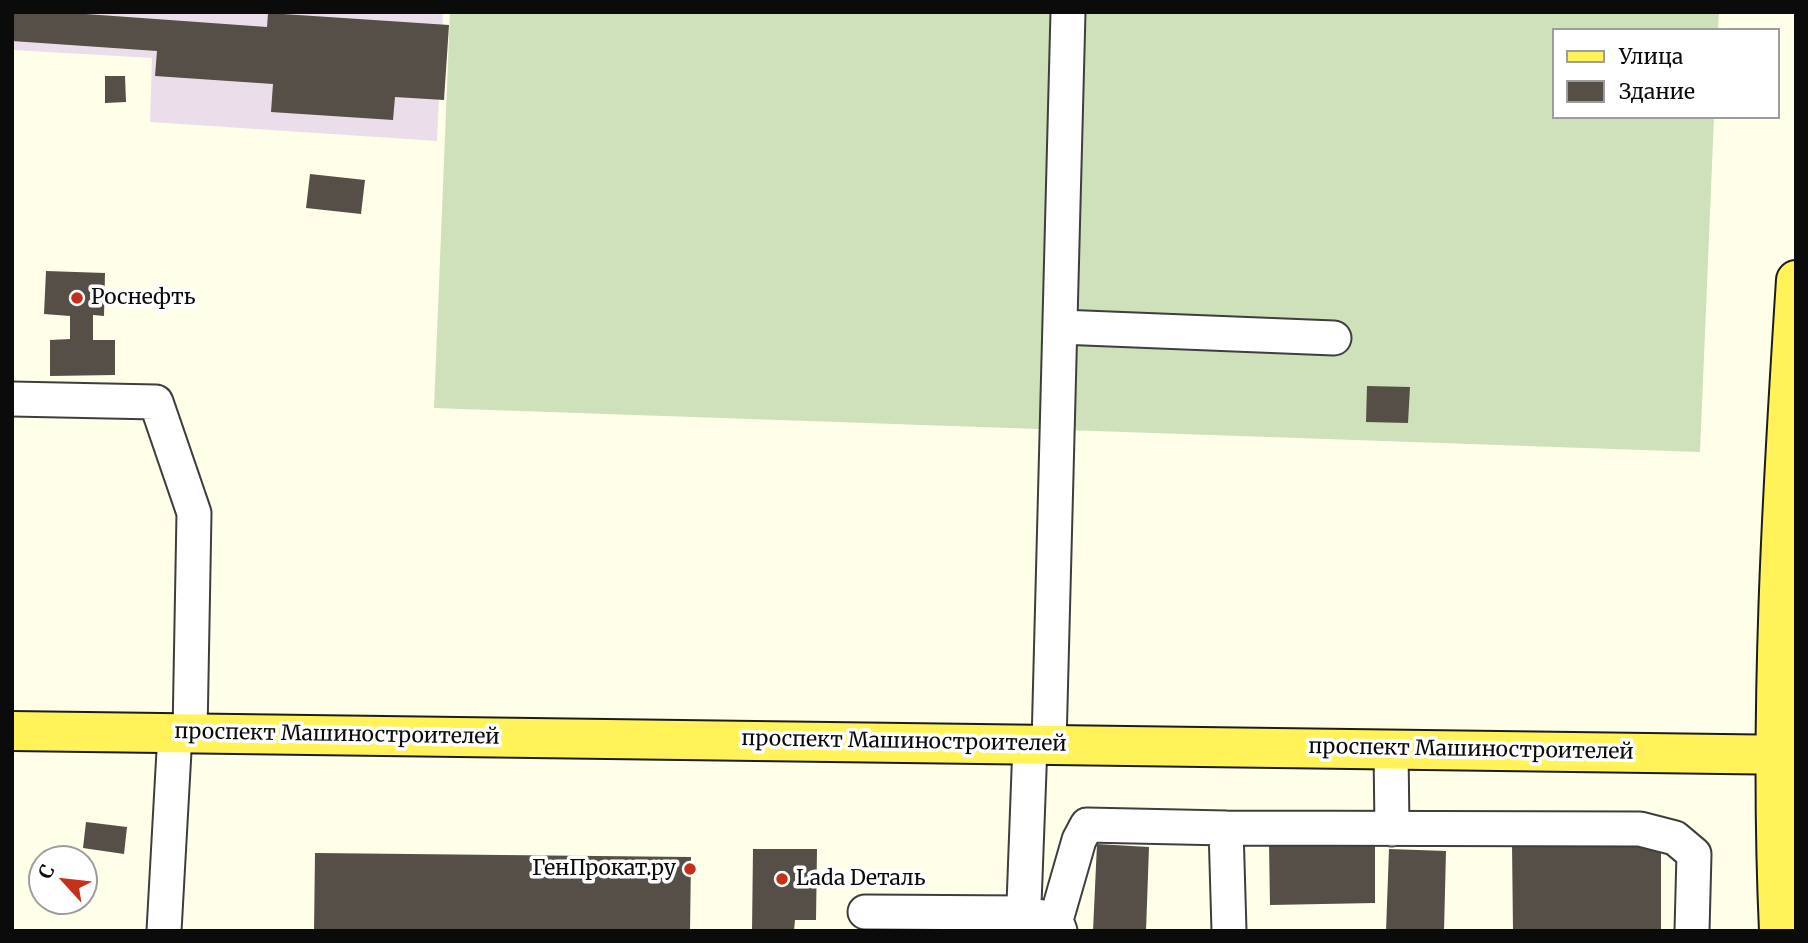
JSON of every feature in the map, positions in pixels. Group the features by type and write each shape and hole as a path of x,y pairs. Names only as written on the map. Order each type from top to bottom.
{"main road":[{"path":"1779,931 1785,755 1775,641 1796,280"},
{"name":"проспект Машиностроителей","path":"12,731 1785,755"}],"lane":[{"path":"1041,923 1040,744 1060,327 1068,12"},
{"path":"1060,327 1334,338"},
{"path":"12,399 156,402 194,513 183,733 164,931"},
{"path":"1391,749 1392,829"},
{"path":"1041,923 1087,825 1640,830 1675,838 1694,853 1692,931"},
{"path":"1226,828 1229,931"},
{"path":"865,912 1041,923"}],"shaded area":[{"path":"12,12 443,12 437,141 150,122 152,58 12,50"}],"green space":[{"path":"450,12 1719,12 1718,28 1552,28 1552,119 1714,119 1700,452 434,408"}],"building":[{"path":"12,12 58,12 267,27 268,13 449,25 444,100 395,97 393,120 271,112 273,84 155,76 157,51 12,41"},
{"path":"105,76 125,76 126,102 105,103"},
{"path":"310,174 365,180 361,214 306,208"},
{"path":"46,271 105,273 104,316 93,315 93,340 115,340 115,375 50,376 50,340 70,339 70,316 44,314"},
{"path":"1367,386 1410,387 1408,423 1366,422"},
{"path":"86,822 127,827 124,854 98,850 98,845 83,845"},
{"path":"1375,843 1375,903 1270,905 1269,844"},
{"path":"1661,843 1661,931 1513,931 1512,844"},
{"path":"1097,844 1149,847 1146,931 1093,931"},
{"path":"753,849 817,849 816,920 795,920 794,931 752,931"},
{"path":"1389,849 1446,851 1444,931 1386,931"},
{"path":"315,853 691,857 690,931 314,931"}],"place":[{"name":"Роснефть","path":"77,298"},
{"name":"ГенПрокат.ру","path":"690,869"},
{"name":"Lada Dеталь","path":"782,879"}]}
